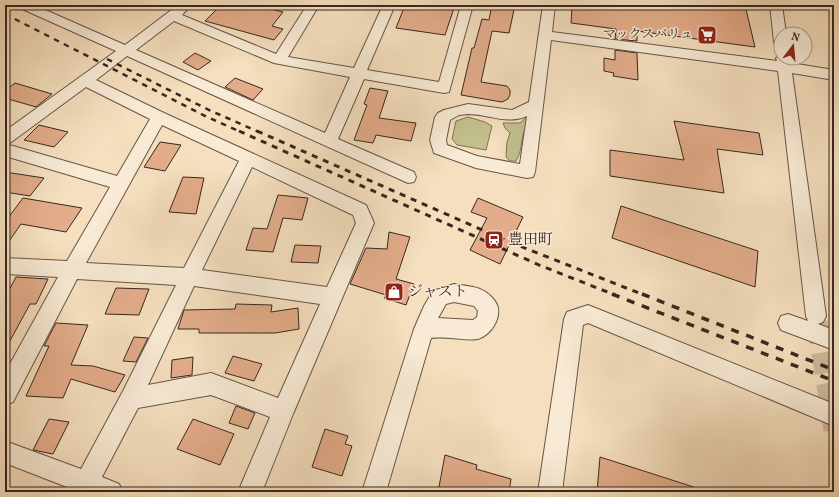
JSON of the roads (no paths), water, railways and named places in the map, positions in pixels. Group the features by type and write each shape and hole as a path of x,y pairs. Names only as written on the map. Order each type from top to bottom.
{"street":[{"path":"24,5 408,177"},
{"path":"5,139 186,5"},
{"path":"279,60 312,5"},
{"path":"329,142 388,5"},
{"path":"173,16 279,60 444,88 468,5"},
{"path":"537,104 517,115 504,115 486,110 462,108 452,111 443,117 438,140 440,149 476,162 527,172 537,104 544,35 549,5"},
{"path":"776,5 779,26"},
{"path":"544,35 773,61"},
{"path":"785,66 816,316"},
{"path":"799,66 834,75"},
{"path":"84,80 248,159 360,210 365,223 283,411 250,492"},
{"path":"5,394 72,270 160,117"},
{"path":"5,150 121,184"},
{"path":"85,488 131,399 189,277 248,159"},
{"path":"5,266 189,277 333,297"},
{"path":"550,492 574,319 588,314 834,415"},
{"path":"788,323 834,340"},
{"path":"374,492 424,329"},
{"path":"131,399 211,384 283,411"},
{"path":"5,452 85,488 111,492"}],"tunnel":[{"path":"817,322 834,430"}],"railway":[{"path":"5,14 203,115 241,132"},
{"path":"107,59 209,110 259,132"},
{"path":"239,131 539,265 615,295"},
{"path":"257,131 512,243 644,295"},
{"path":"612,294 834,381"},
{"path":"642,294 834,370"}],"place":[{"name":"マックスバリュ","path":"707,35"},
{"name":"豊田町","path":"494,240"},
{"name":"ジャスト","path":"394,292"}]}
